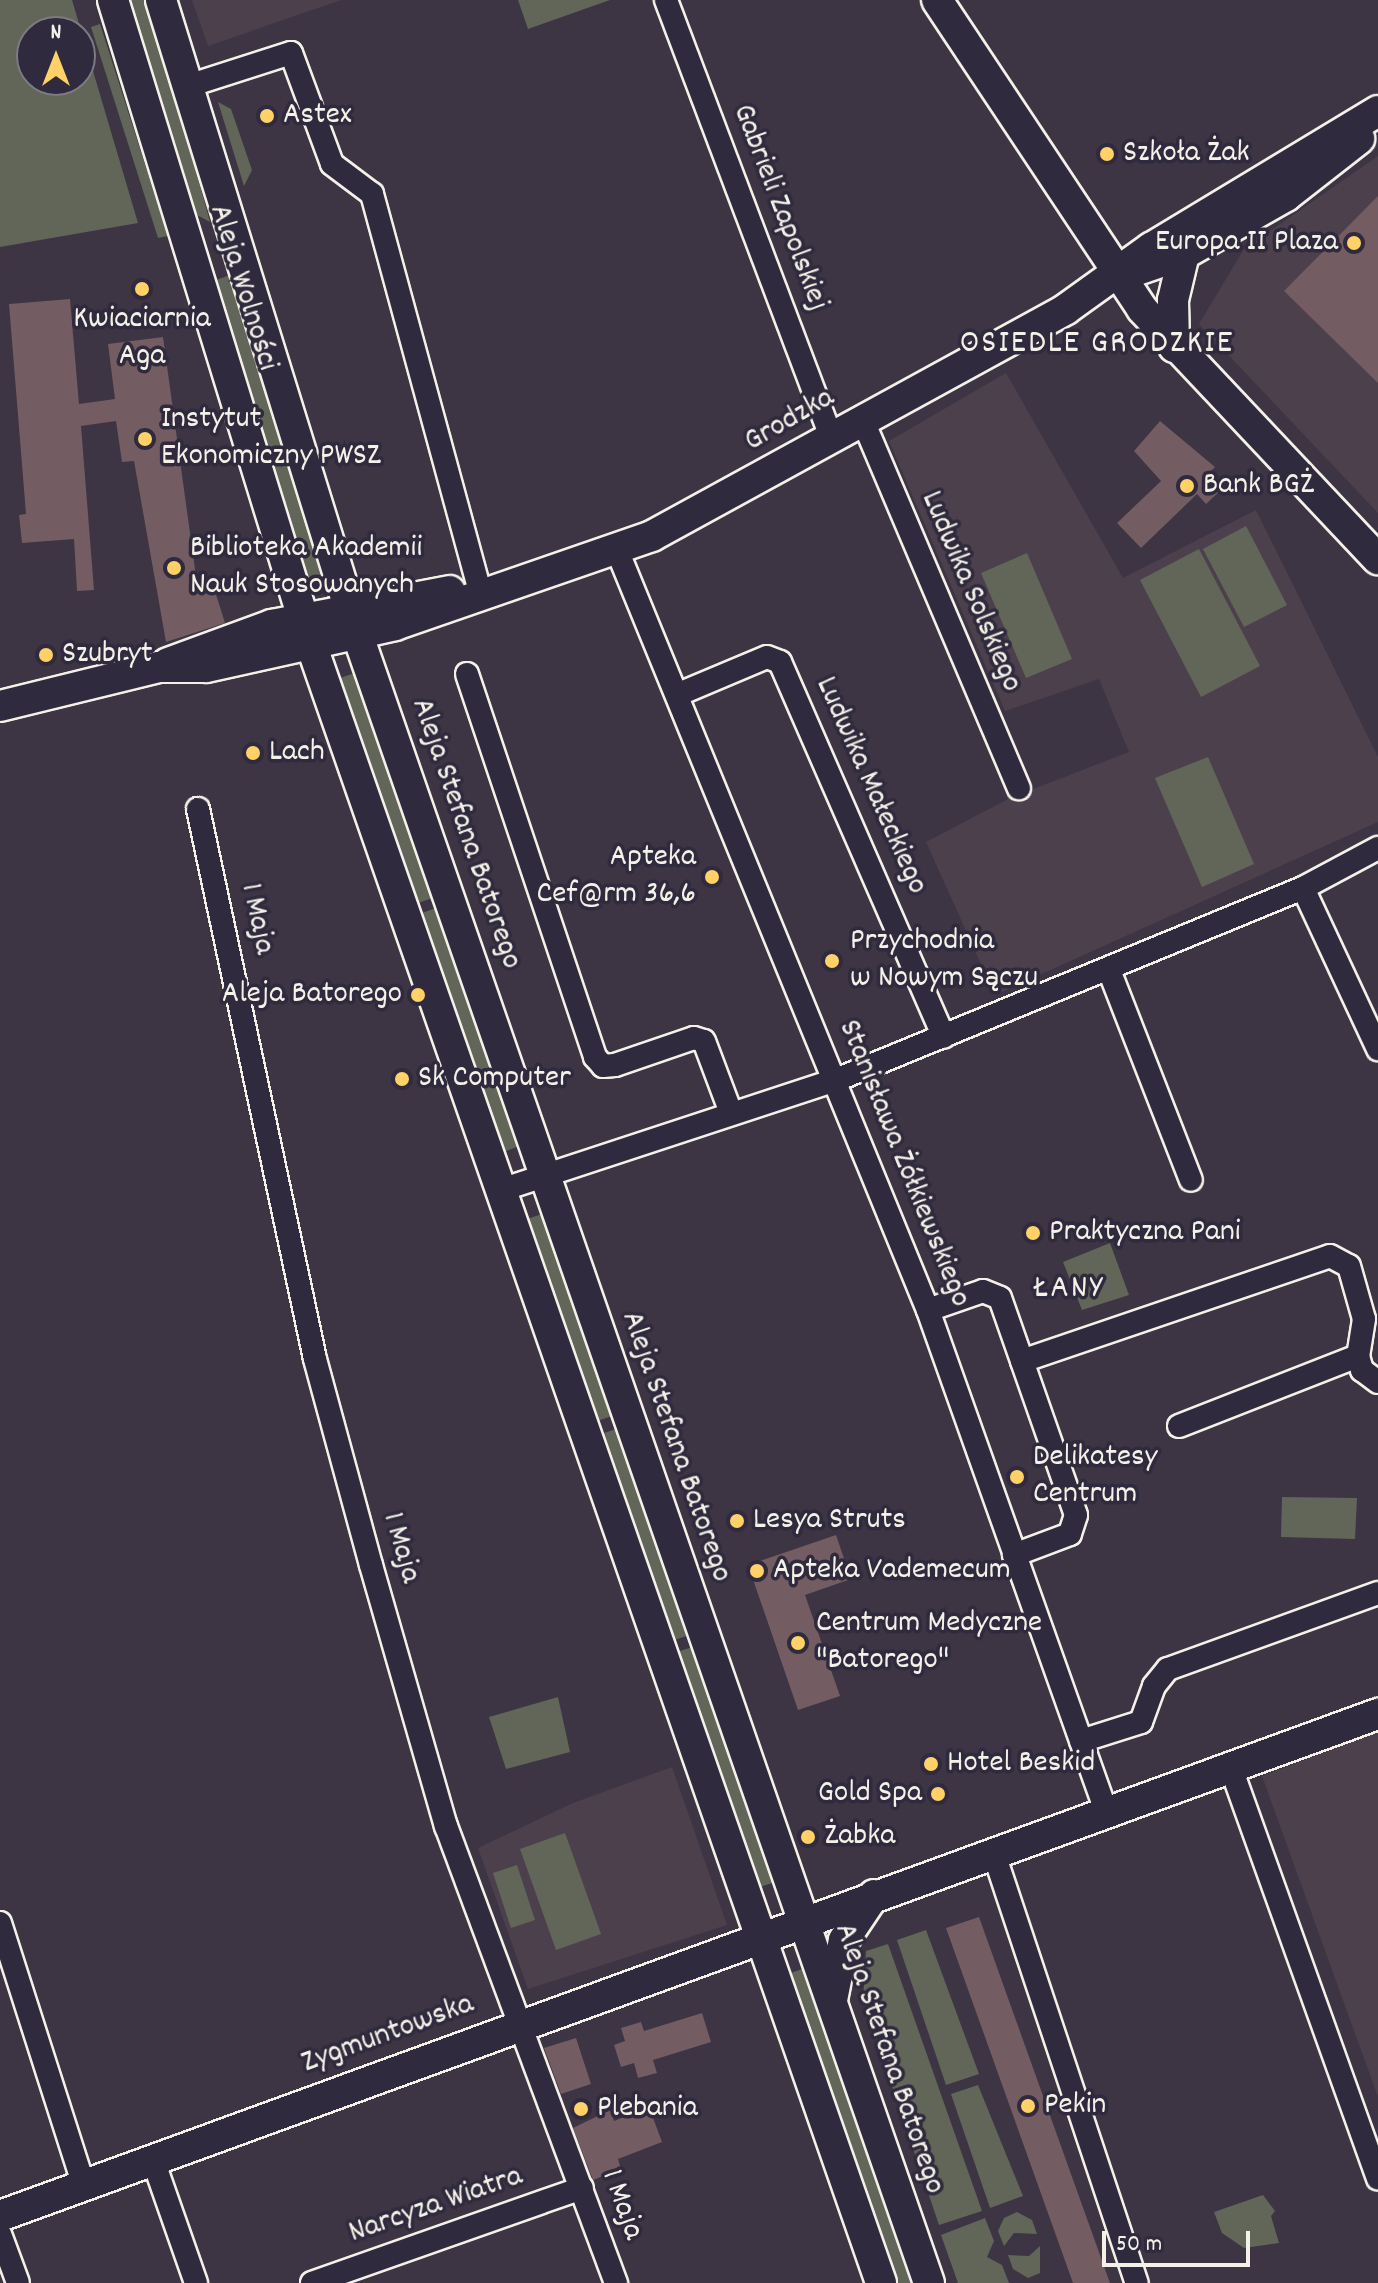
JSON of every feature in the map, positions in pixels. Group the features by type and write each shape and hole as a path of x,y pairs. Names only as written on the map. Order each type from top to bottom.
{"street":[{"name":"Aleja Wolności","path":"113,0 307,632"},
{"name":"Aleja Wolności","path":"161,0 354,622"},
{"name":"Gabrieli Zapolskiej","path":"666,0 832,439"},
{"path":"937,0 1115,273 1174,347 1378,559"},
{"path":"188,86 291,53 332,164 372,194 480,591"},
{"name":"Grodzka","path":"0,706 159,667 201,646 307,632 464,605 480,591 617,550 699,514 1066,309 1115,273 1378,111"},
{"path":"1115,273 1184,254 1308,180 1378,119"},
{"path":"1174,347 1173,300 1184,254"},
{"name":"Ludwika Solskiego","path":"863,421 1019,788"},
{"name":"Stanisława Żółkiewskiego","path":"617,550 679,694 928,1310 1106,1811"},
{"name":"Aleja Stefana Batorego","path":"354,622 831,2010 929,2283"},
{"path":"307,632 881,2283"},
{"name":"Ludwika Małeckiego","path":"679,694 767,657 780,662 944,1037"},
{"path":"467,674 595,1057 603,1066 615,1065 694,1038 704,1041 731,1113"},
{"name":"1 Maja","path":"198,809 315,1359 446,1826 616,2283"},
{"path":"501,1190 836,1080 1303,888 1378,848"},
{"path":"1303,888 1378,1049"},
{"path":"1109,970 1191,1180"},
{"path":"1022,1361 1330,1256 1349,1266 1359,1292 1364,1319 1358,1356 1362,1370 1378,1382"},
{"path":"928,1310 983,1291 1000,1298 1076,1515 1070,1534 1014,1555"},
{"path":"1179,1426 1358,1356"},
{"path":"1081,1741 1141,1722 1154,1686 1168,1669 1378,1593"},
{"name":"Zygmuntowska","path":"0,2216 801,1920 1378,1714"},
{"path":"1231,1768 1378,2178"},
{"path":"993,1851 1137,2283"},
{"path":"831,2010 844,1940 876,1893"},
{"path":"0,1923 84,2186"},
{"path":"153,2160 196,2283"},
{"name":"Narcyza Wiatra","path":"312,2283 582,2188"},
{"path":"0,2234 18,2283"}],"shaded area":[{"path":"192,0 341,0 208,46"},
{"name":"Europa II Plaza","path":"1378,156 1378,513 1199,324 1244,249"},
{"path":"1006,373 1123,578 1256,510 1378,757 1378,822 995,995 926,842 1010,798 1129,752 1099,679 1005,711 889,441"},
{"path":"1378,1732 1378,2097 1262,1776"},
{"path":"672,1767 727,1925 528,1989 478,1848 573,1803"}],"green space":[{"path":"0,0 72,0 77,16 16,16 16,96 96,96 96,81 138,223 0,247"},
{"path":"127,0 149,0 210,222 195,214"},
{"path":"518,0 610,0 528,29"},
{"path":"100,24 168,236 158,238 96,43 96,25"},
{"path":"218,102 231,109 252,170 244,186"},
{"path":"236,273 325,573 305,579 216,280"},
{"path":"1246,526 1287,605 1244,627 1203,549"},
{"path":"1199,549 1260,666 1201,697 1140,580"},
{"path":"1027,553 1072,659 1026,678 981,573"},
{"path":"358,672 436,897 415,904 337,679"},
{"path":"1208,757 1254,864 1202,887 1155,778"},
{"path":"439,907 522,1145 501,1153 419,914"},
{"path":"545,1213 615,1415 594,1422 524,1220"},
{"path":"1110,1243 1129,1295 1082,1310 1063,1262"},
{"path":"619,1428 689,1635 669,1642 598,1435"},
{"path":"1282,1497 1357,1498 1355,1539 1281,1537"},
{"path":"693,1647 775,1882 754,1889 673,1653"},
{"path":"558,1697 570,1752 506,1769 489,1717"},
{"path":"565,1833 601,1934 556,1950 520,1849"},
{"path":"517,1865 535,1920 511,1928 493,1873"},
{"path":"926,1930 979,2074 946,2085 897,1940"},
{"path":"888,1944 982,2211 939,2225 863,2001 866,1951"},
{"path":"805,1968 916,2283 894,2283 785,1975"},
{"path":"978,2085 1023,2196 990,2208 951,2094"},
{"path":"1263,2195 1275,2211 1271,2216 1279,2243 1244,2248 1222,2233 1214,2212"},
{"path":"1017,2212 1032,2220 1037,2234 1014,2233 1004,2246 998,2231 1004,2218"},
{"path":"985,2218 994,2241 987,2257 1002,2265 1009,2283 958,2283 941,2235"},
{"path":"1040,2246 1040,2273 1028,2278 1013,2269 1008,2255 1029,2256"}],"building":[{"name":"Europa II Plaza","path":"1378,196 1378,383 1284,291"},
{"path":"70,299 79,404 115,399 108,344 163,337 198,591 214,588 225,623 166,642 134,461 122,462 116,421 81,426 94,590 77,591 74,539 22,543 19,515 26,514 9,304"},
{"name":"Bank BGŻ","path":"1160,421 1215,467 1207,475 1221,490 1206,504 1197,494 1141,548 1117,523 1161,481 1134,451"},
{"name":"Centrum Medyczne \"Batorego\"","path":"836,1535 851,1579 805,1595 840,1696 798,1710 748,1565"},
{"name":"Pekin","path":"979,1917 1110,2283 1073,2283 946,1928"},
{"path":"702,2013 711,2042 653,2060 657,2073 638,2078 634,2063 621,2067 614,2045 625,2041 621,2028 641,2022 644,2031"},
{"path":"576,2038 591,2084 561,2094 544,2048"},
{"name":"Plebania","path":"649,2107 662,2142 618,2159 621,2169 593,2180 573,2128 610,2110 614,2121"}],"place":[{"name":"Astex","path":"267,116"},
{"name":"Szkoła Żak","path":"1107,154"},
{"name":"Europa II Plaza","path":"1354,243"},
{"name":"Kwiaciarnia Aga","path":"142,289"},
{"name":"Instytut Ekonomiczny PWSZ","path":"145,439"},
{"name":"Bank BGŻ","path":"1187,486"},
{"name":"Biblioteka Akademii Nauk Stosowanych","path":"174,568"},
{"name":"Szubryt","path":"46,655"},
{"name":"Lach","path":"253,753"},
{"name":"Apteka Cef@rm 36,6","path":"712,877"},
{"name":"Przychodnia w Nowym Sączu","path":"832,961"},
{"name":"Aleja Batorego","path":"418,995"},
{"name":"Sk Computer","path":"402,1079"},
{"name":"Praktyczna Pani","path":"1033,1233"},
{"name":"Delikatesy Centrum","path":"1017,1477"},
{"name":"Lesya Struts","path":"737,1521"},
{"name":"Apteka Vademecum","path":"757,1571"},
{"name":"Centrum Medyczne \"Batorego\"","path":"798,1643"},
{"name":"Hotel Beskid","path":"931,1764"},
{"name":"Gold Spa","path":"938,1794"},
{"name":"Żabka","path":"808,1837"},
{"name":"Pekin","path":"1028,2106"},
{"name":"Plebania","path":"581,2109"}],"district":[{"name":"OSIEDLE GRODZKIE","path":"1097,345"},
{"name":"ŁANY","path":"1069,1290"}]}
